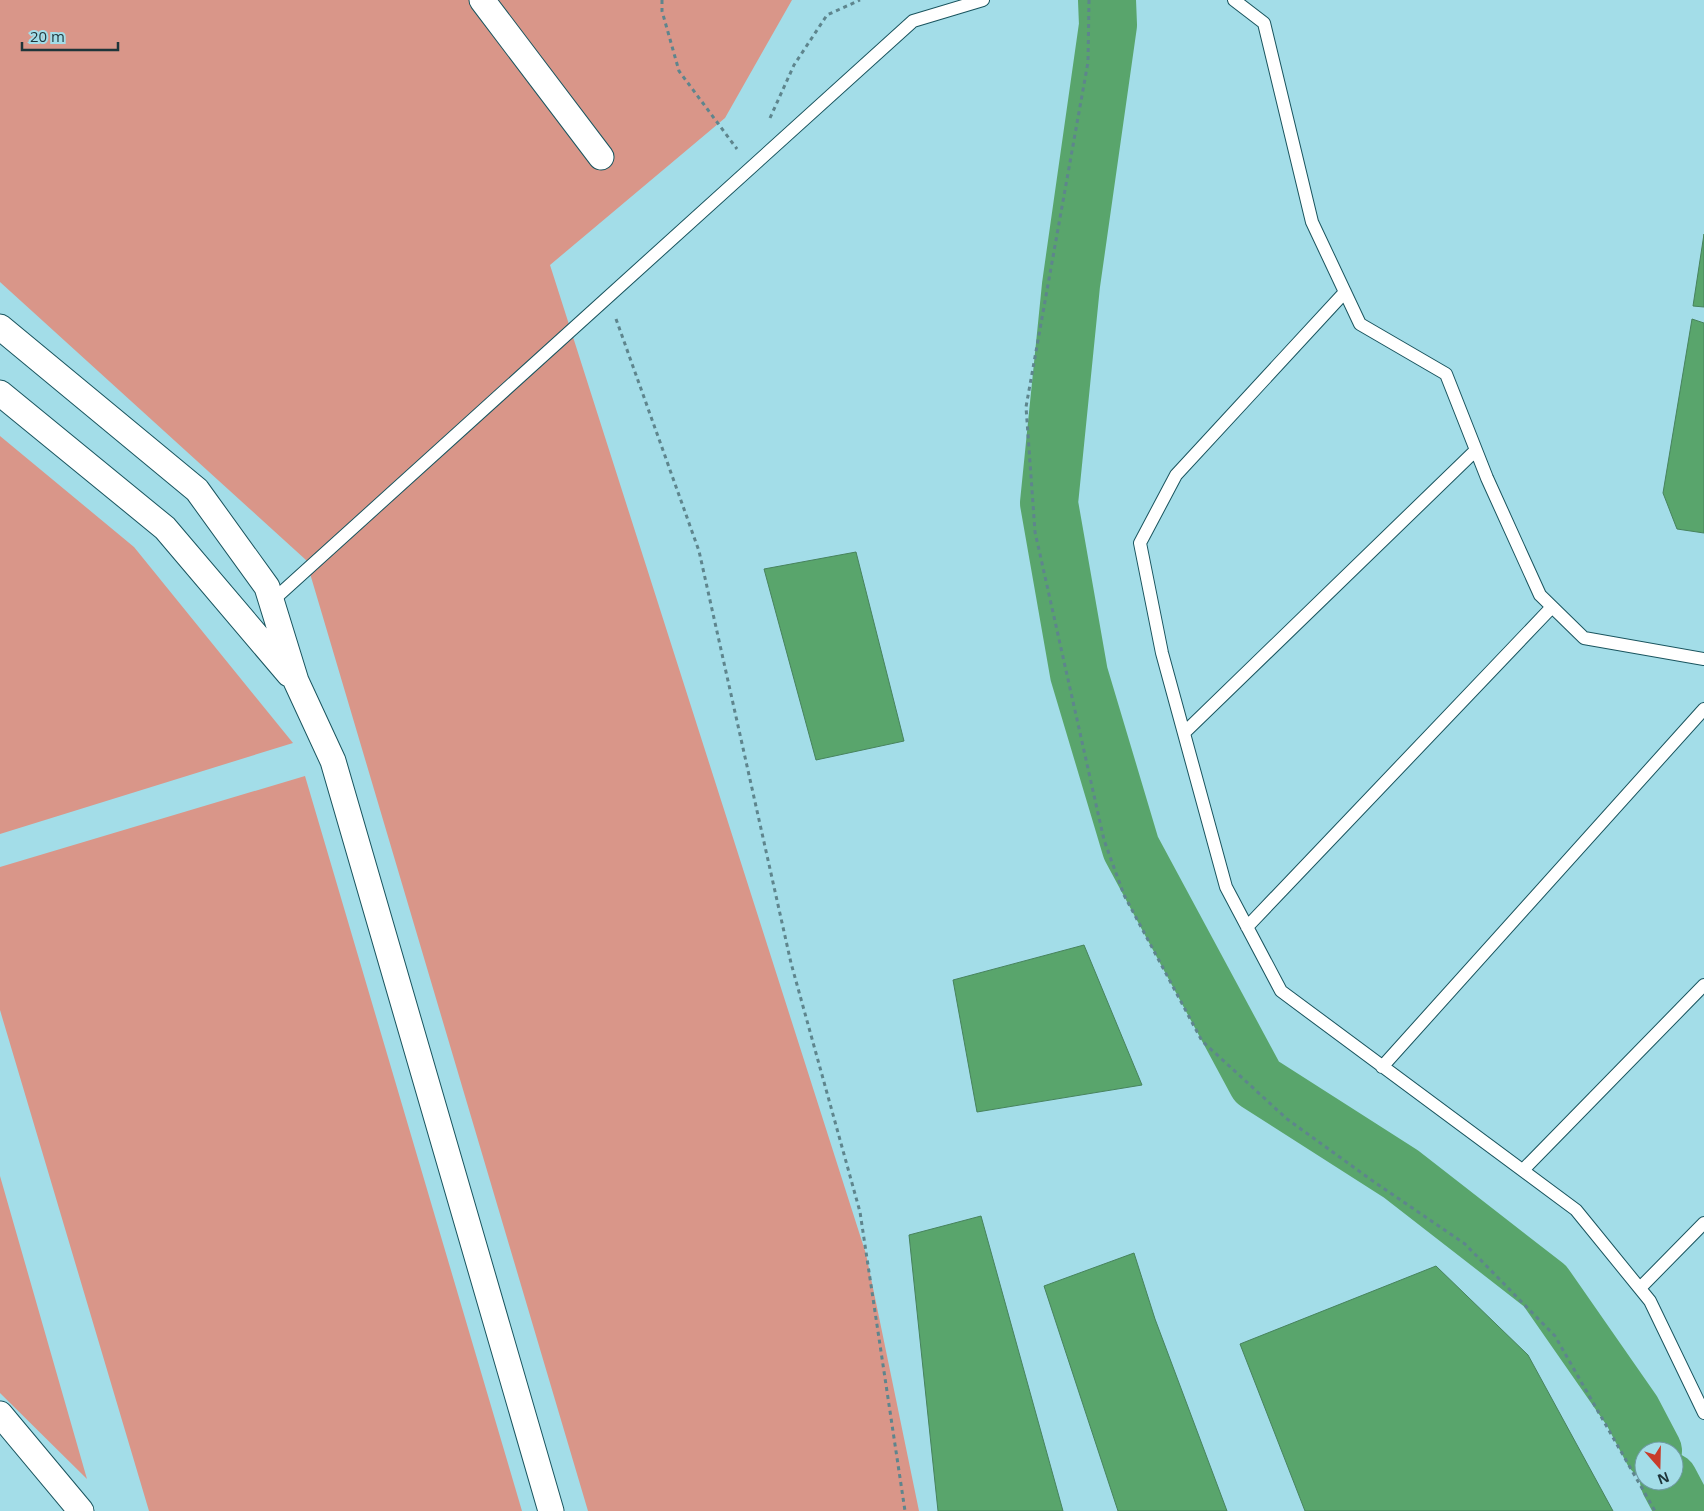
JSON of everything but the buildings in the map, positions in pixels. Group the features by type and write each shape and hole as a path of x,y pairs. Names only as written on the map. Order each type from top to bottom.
{"street":[{"path":"482,0 601,157"},
{"path":"0,327 197,490 267,588 296,681 333,762 551,1511"},
{"path":"0,392 165,528 296,681"},
{"path":"0,1414 81,1511"}],"lane":[{"path":"271,602 913,21 982,0"},
{"path":"1234,0 1264,23 1312,222 1360,324 1446,374 1487,478 1540,595 1584,638 1704,659"},
{"path":"1345,292 1176,475 1140,543 1162,653 1226,887 1281,991 1576,1210 1650,1301 1704,1413"},
{"path":"1184,733 1476,450"},
{"path":"1247,927 1552,607"},
{"path":"1382,1067 1704,709"},
{"path":"1523,1170 1704,984"},
{"path":"1640,1288 1704,1223"}],"path":[{"path":"662,0 662,11 679,71 739,152"},
{"path":"615,316 699,551 791,963 860,1212 905,1511"}],"shaded area":[{"path":"0,0 792,0 725,118 550,265 866,1254 919,1511 588,1511 306,560 0,282"},
{"path":"1704,234 1704,307 1693,306"},
{"path":"1692,319 1704,323 1704,533 1677,529 1663,493"},
{"path":"0,436 134,547 293,743 0,834"},
{"path":"856,552 904,741 816,760 764,569"},
{"path":"305,776 522,1511 149,1511 0,1010 0,867"},
{"path":"1084,945 1142,1085 977,1112 953,980"},
{"path":"0,1176 87,1479 0,1393"},
{"path":"981,1216 1063,1511 938,1511 909,1235"},
{"path":"1134,1253 1155,1319 1227,1511 1118,1511 1044,1286"},
{"path":"1436,1266 1528,1355 1613,1511 1305,1511 1240,1344"}],"waterway":[{"path":"1107,0 1108,25 1071,285 1049,503 1079,674 1131,848 1257,1082 1401,1174 1545,1286 1632,1411 1648,1441"},
{"path":"1674,1491 1685,1511"}]}
